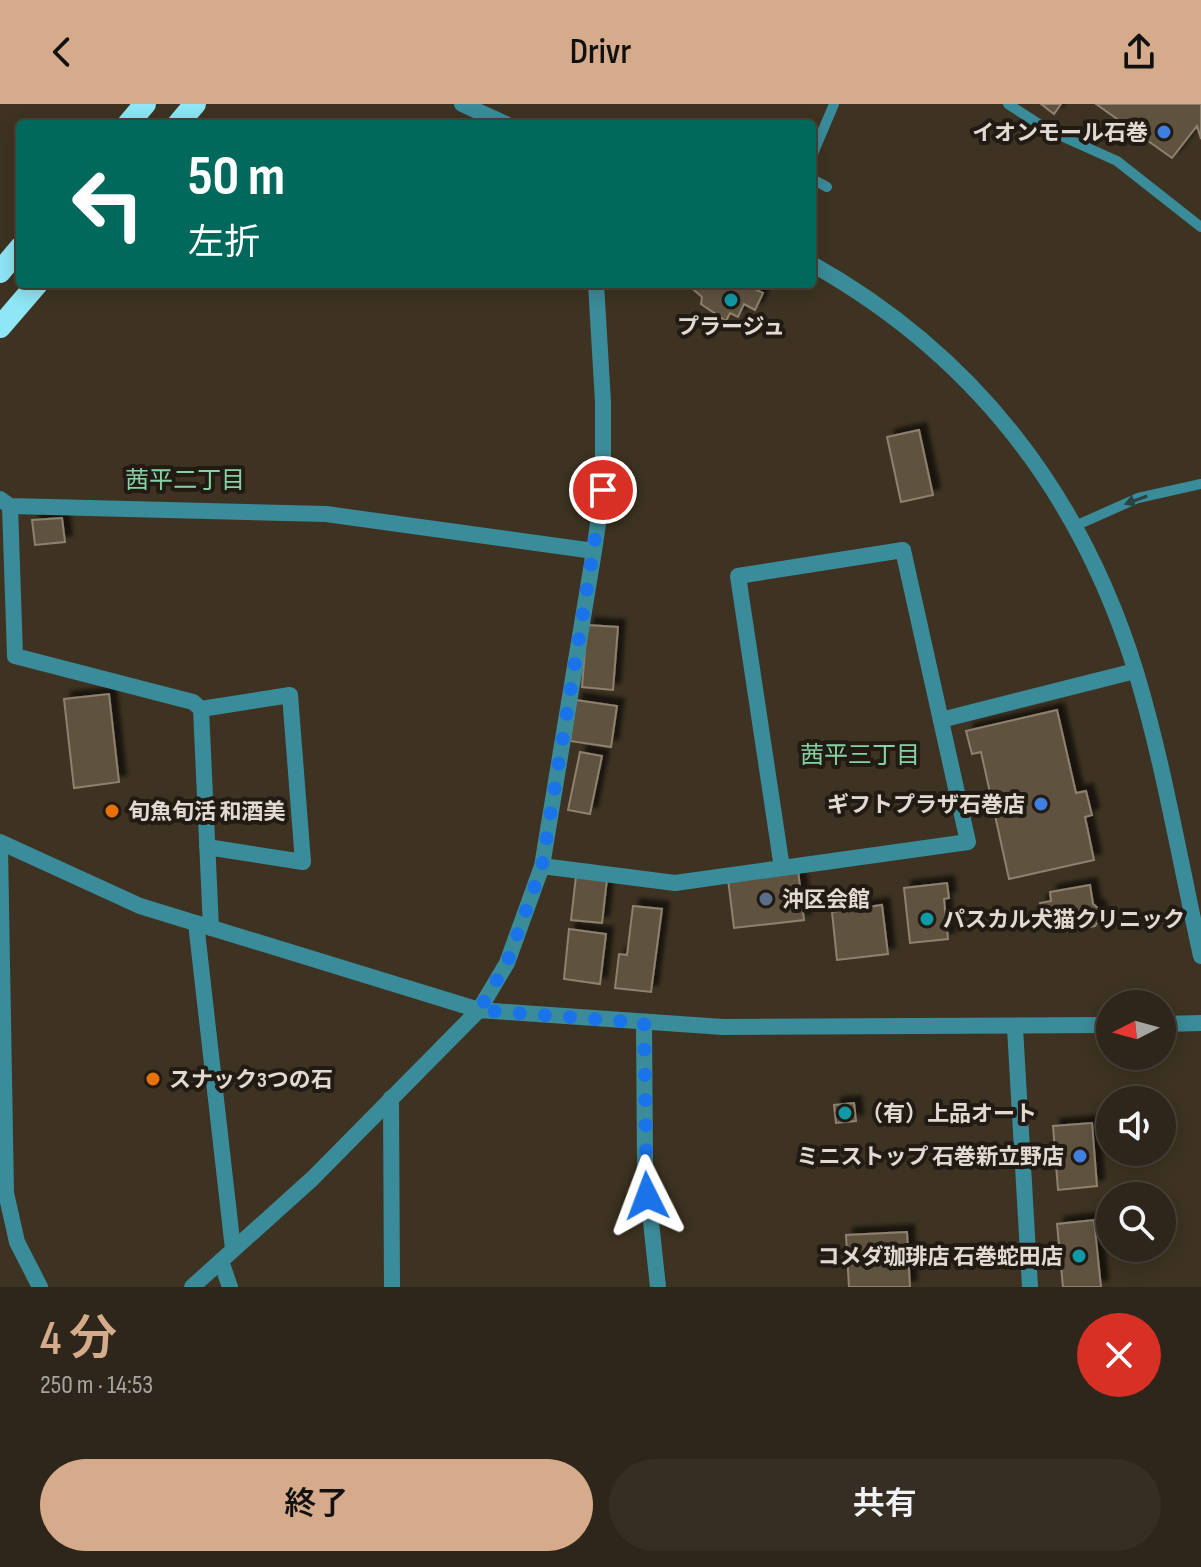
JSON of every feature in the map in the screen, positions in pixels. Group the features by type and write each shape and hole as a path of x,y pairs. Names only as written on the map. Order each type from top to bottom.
{"highway":[{"path":"131,120 145,104"},
{"path":"181,120 195,104"},
{"path":"0,272 16,253"},
{"path":"0,327 34,288"}],"street":[{"path":"462,104 497,120"},
{"path":"816,266 853,287 938,352 990,403 1039,466 1075,526 1110,600 1135,671 1201,956"},
{"path":"192,1287 313,1178 479,1010 507,963 542,866 603,490 603,402 596,288"},
{"path":"230,1287 204,925 207,847 201,709 193,702 15,656 5,503 326,514 594,551"},
{"path":"542,866 675,883 728,879 782,868 968,842 903,550 738,576 782,868"},
{"path":"941,720 1135,671"},
{"path":"201,709 290,695 303,862 207,847"},
{"path":"40,1287 17,1242 6,1193 0,845 140,906 479,1010 644,1023 1015,1028 1096,1025"},
{"path":"644,1023 645,1166 658,1287"},
{"path":"1176,1024 1201,1023"},
{"path":"1015,1028 1030,1287"},
{"path":"391,1098 392,1287"}],"lane":[{"path":"816,147 834,104"},
{"path":"1008,104 1048,130 1117,161 1201,227"},
{"path":"816,181 827,187"},
{"path":"1075,526 1138,498 1201,484"}],"building":[{"name":"イオンモール石巻","path":"1041,104 1061,104 1054,114"},
{"name":"イオンモール石巻","path":"1096,104 1201,104 1201,139 1197,126 1172,158"},
{"name":"プラージュ","path":"692,288 753,288 763,293 755,310 744,304 738,317 730,313 726,321 701,304 702,297"},
{"path":"919,430 933,495 901,502 887,437"},
{"path":"62,518 65,542 35,545 32,520"},
{"path":"587,625 618,627 613,690 582,687"},
{"path":"109,694 119,782 74,788 64,699"},
{"path":"576,700 617,706 611,747 570,741"},
{"name":"ギフトプラザ石巻店","path":"1057,710 1076,793 1086,791 1092,815 1085,817 1094,860 1009,879 981,752 972,754 966,731"},
{"path":"580,752 602,756 590,814 568,810"},
{"name":"沖区会館","path":"798,870 804,920 734,928 728,879"},
{"path":"576,876 607,879 602,923 571,920"},
{"name":"パスカル犬猫クリニック","path":"947,883 949,898 944,899 948,939 910,943 904,888"},
{"path":"1090,885 1093,904 1099,909 1100,919 1095,926 1062,932 1061,928 1055,929 1054,923 1044,925 1040,903 1051,901 1050,892"},
{"path":"882,905 888,954 837,960 832,912"},
{"path":"633,906 662,909 651,992 615,988 619,954 627,955"},
{"path":"569,929 606,934 600,984 564,979"},
{"name":"（有）上品オート","path":"854,1103 856,1121 836,1123 834,1105"},
{"path":"1092,1123 1096,1186 1058,1190 1053,1126"},
{"name":"コメダ珈琲店 石巻蛇田店","path":"1094,1220 1101,1287 1063,1287 1057,1224"},
{"path":"907,1232 910,1287 849,1287 846,1235"}],"place":[{"name":"イオンモール石巻","path":"1164,132"},
{"name":"プラージュ","path":"731,300"},
{"name":"ギフトプラザ石巻店","path":"1041,804"},
{"name":"旬魚旬活 和酒美","path":"112,811"},
{"name":"沖区会館","path":"766,899"},
{"name":"パスカル犬猫クリニック","path":"927,919"},
{"name":"スナック3つの石","path":"153,1079"},
{"name":"（有）上品オート","path":"845,1113"},
{"name":"ミニストップ 石巻新立野店","path":"1080,1156"},
{"name":"コメダ珈琲店 石巻蛇田店","path":"1079,1256"}],"district":[{"name":"茜平二丁目","path":"185,480"},
{"name":"茜平三丁目","path":"860,755"}],"route":[{"path":"603,490 542,866 507,963 479,1010 644,1023 647,1196"}]}
